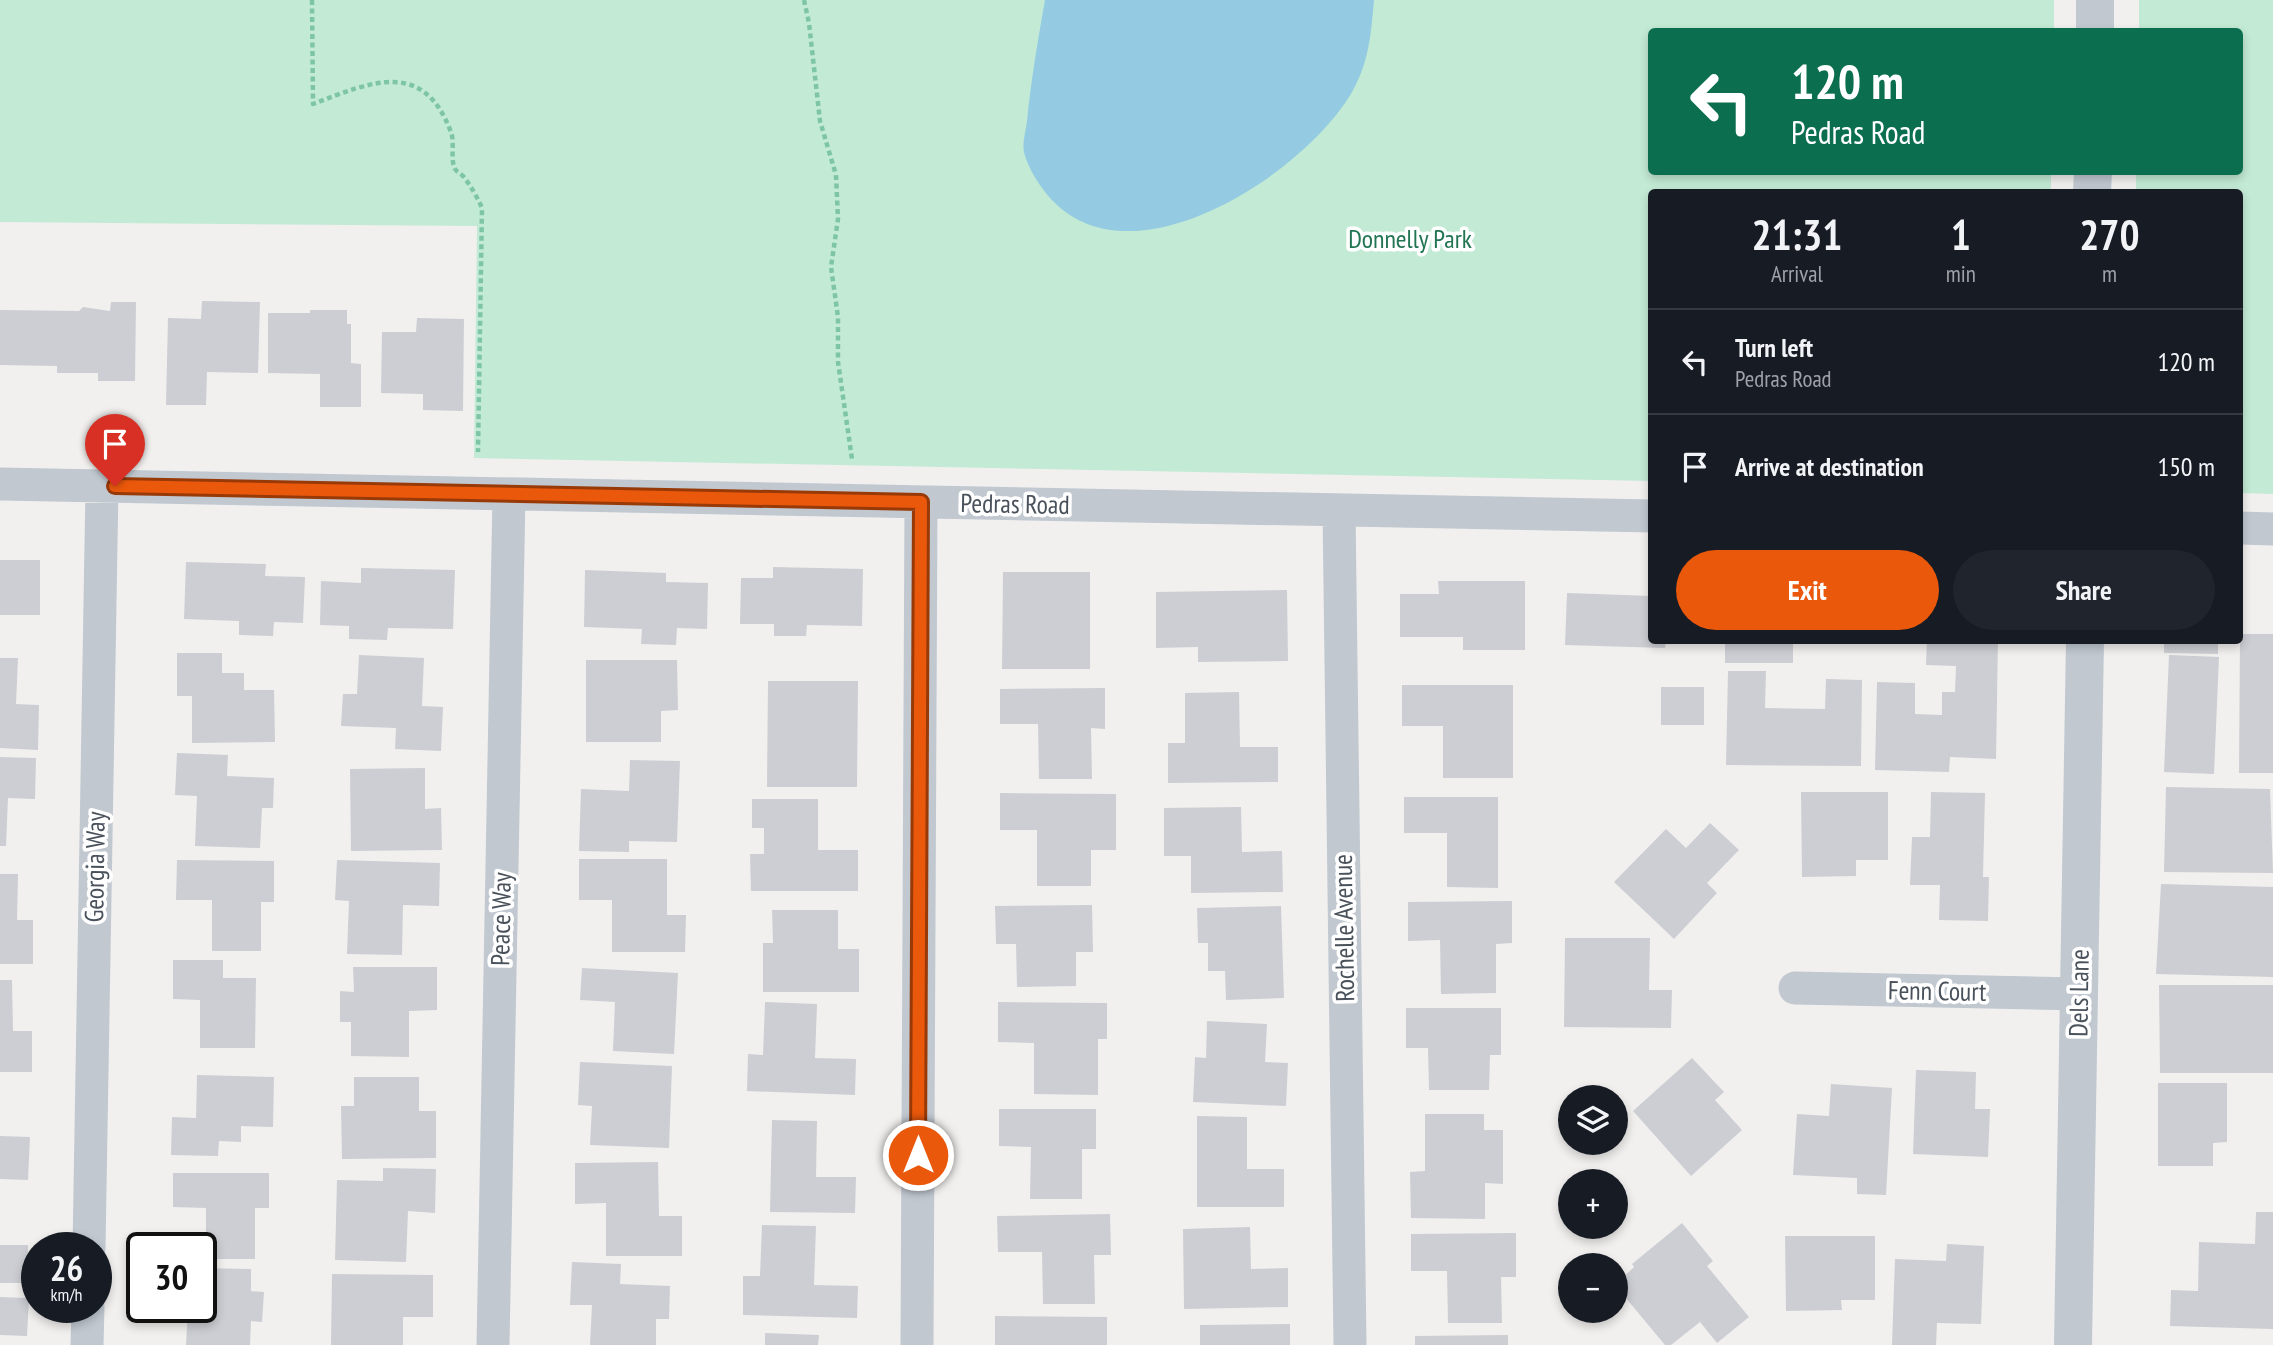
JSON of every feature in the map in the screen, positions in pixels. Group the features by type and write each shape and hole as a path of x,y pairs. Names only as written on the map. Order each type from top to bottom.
{"street":[{"path":"2095,0 2095,28"},
{"name":"Pedras Road","path":"0,484 1648,516"},
{"name":"Georgia Way","path":"89,1232 102,486"},
{"name":"Peace Way","path":"493,1345 509,494"},
{"path":"917,1345 921,502"},
{"name":"Rochelle Avenue","path":"1339,510 1350,1345"},
{"path":"2243,528 2273,528"},
{"name":"Dels Lane","path":"2073,1345 2085,644"},
{"name":"Fenn Court","path":"1795,988 2079,994"},
{"path":"87,1345 88,1323"}],"path":[{"path":"312,0 313,104 376,83 396,82 417,86 444,114 453,137 455,169 474,191 482,208 478,452"},
{"path":"804,0 820,121 836,175 838,219 831,267 838,317 838,362 852,459"}],"green space":[{"name":"Donnelly Park","path":"0,0 2054,0 2054,28 1648,28 1648,175 2051,175 2051,189 1648,189 1648,481 474,458 477,226 0,222"},
{"path":"2139,0 2273,0 2273,494 2243,493 2243,189 2136,189 2136,175 2243,175 2243,28 2139,28"}],"water":[{"path":"1045,0 1374,0 1368,47 1358,81 1329,123 1298,155 1259,184 1217,208 1172,225 1129,231 1088,224 1054,202 1036,179 1026,159 1024,141"}],"building":[{"path":"202,301 260,302 258,373 207,372 206,405 166,405 168,318 201,319"},
{"path":"111,302 136,302 135,381 98,381 98,373 57,373 57,366 0,365 0,310 79,311 83,307 110,311"},
{"path":"310,310 347,310 347,324 351,324 351,363 361,364 361,407 320,407 320,374 268,373 268,313 310,313"},
{"path":"417,318 464,319 463,411 423,410 423,394 381,393 382,332 416,332"},
{"path":"0,560 40,560 40,615 0,615"},
{"path":"186,562 266,564 265,576 305,577 303,623 274,622 273,636 239,635 239,621 184,619"},
{"path":"773,567 863,569 862,626 807,625 806,636 774,636 774,624 740,624 741,578 773,578"},
{"path":"361,568 455,570 453,629 388,628 387,640 349,639 349,626 320,625 321,581 361,583"},
{"path":"585,570 666,573 666,582 708,583 707,629 677,628 676,645 641,644 642,629 584,627"},
{"path":"1003,572 1090,572 1090,669 1002,669"},
{"path":"1438,581 1525,581 1525,650 1463,650 1463,637 1400,637 1400,594 1439,594"},
{"path":"1287,590 1288,661 1198,662 1198,647 1156,648 1156,592"},
{"path":"1567,593 1648,596 1648,644 1666,644 1665,648 1565,645"},
{"path":"2243,634 2273,634 2273,773 2239,773 2240,644 2243,644"},
{"path":"1725,644 1793,644 1793,663 1725,663"},
{"path":"1927,644 1998,644 1996,759 1950,757 1949,772 1875,770 1877,682 1915,683 1915,714 1942,715 1942,692 1955,692 1956,666 1926,665"},
{"path":"2164,644 2218,644 2218,654 2164,653"},
{"path":"177,653 222,653 222,673 244,673 244,690 274,690 275,742 192,743 192,696 177,696"},
{"path":"359,655 424,658 422,706 443,707 441,751 395,749 396,728 341,726 343,694 357,694"},
{"path":"2169,655 2219,657 2214,774 2164,772"},
{"path":"0,658 18,658 16,704 39,705 38,750 0,748"},
{"path":"586,660 677,660 678,710 661,711 661,742 586,742"},
{"path":"1728,671 1766,671 1765,708 1825,709 1826,679 1862,680 1861,766 1726,765"},
{"path":"768,681 858,681 857,787 767,787"},
{"path":"1402,685 1513,685 1513,778 1443,778 1443,726 1402,726"},
{"path":"1661,687 1704,687 1704,725 1661,725"},
{"path":"1105,688 1105,729 1091,728 1092,779 1039,779 1038,724 1000,724 1000,689"},
{"path":"1239,692 1240,747 1278,747 1278,782 1168,783 1168,743 1185,743 1185,693"},
{"path":"177,753 228,755 227,776 274,778 273,808 262,808 260,848 195,846 197,796 175,795"},
{"path":"0,757 36,758 35,799 8,798 6,846 0,846"},
{"path":"630,760 680,761 677,842 629,841 629,852 579,851 581,789 629,791"},
{"path":"425,768 425,809 441,808 442,850 351,851 350,769"},
{"path":"2166,787 2270,789 2273,873 2164,872"},
{"path":"1801,792 1888,792 1888,860 1856,860 1856,876 1802,877"},
{"path":"1931,792 1985,793 1983,877 1989,877 1988,921 1939,920 1940,885 1910,885 1912,837 1930,837"},
{"path":"1000,793 1116,794 1116,850 1091,850 1091,886 1037,886 1037,830 1000,830"},
{"path":"1404,797 1498,797 1498,888 1447,887 1447,833 1404,833"},
{"path":"752,799 818,799 818,850 858,850 858,891 751,891 750,854 764,854 764,828 752,828"},
{"path":"1241,807 1242,852 1282,851 1283,892 1191,893 1191,856 1164,856 1164,808"},
{"path":"1710,823 1739,850 1707,883 1717,893 1674,939 1614,882 1666,829 1686,848"},
{"path":"579,859 667,859 667,915 686,915 685,952 612,952 612,900 579,900"},
{"path":"177,860 274,861 274,902 261,902 261,951 212,951 212,900 176,900"},
{"path":"337,860 440,863 439,906 403,905 402,955 347,954 349,901 335,900"},
{"path":"0,874 18,874 17,920 33,920 33,964 0,964"},
{"path":"2161,884 2273,887 2273,977 2156,974"},
{"path":"1512,901 1512,943 1496,944 1496,993 1441,994 1440,940 1408,941 1408,902"},
{"path":"1092,905 1093,952 1076,952 1076,986 1017,987 1016,944 996,944 995,906"},
{"path":"1281,906 1284,998 1226,1000 1225,971 1208,971 1208,943 1198,943 1197,908"},
{"path":"772,910 838,910 838,949 859,949 859,992 763,992 763,943 773,943"},
{"path":"1565,938 1650,938 1649,990 1672,990 1671,1028 1564,1027"},
{"path":"173,960 223,960 223,978 256,978 255,1048 200,1048 200,1000 173,999"},
{"path":"353,967 437,967 437,1010 409,1011 409,1057 351,1056 351,1022 340,1022 340,991 354,992"},
{"path":"582,968 678,973 674,1054 613,1051 615,1002 580,1000"},
{"path":"0,980 12,980 13,1031 32,1031 32,1072 0,1072"},
{"path":"2159,985 2273,985 2273,1073 2160,1073"},
{"path":"765,1002 817,1004 815,1058 856,1059 855,1095 747,1091 748,1054 763,1055"},
{"path":"998,1002 1107,1003 1107,1039 1098,1039 1098,1095 1034,1094 1034,1043 998,1042"},
{"path":"1406,1008 1501,1008 1501,1055 1490,1055 1489,1090 1429,1090 1428,1048 1406,1048"},
{"path":"1207,1021 1267,1024 1265,1062 1288,1063 1286,1106 1193,1102 1195,1057 1206,1058"},
{"path":"1692,1058 1724,1092 1715,1100 1742,1130 1691,1176 1633,1111"},
{"path":"580,1062 672,1066 669,1148 590,1145 592,1106 578,1105"},
{"path":"1916,1070 1976,1072 1975,1109 1990,1109 1988,1157 1913,1154"},
{"path":"197,1075 274,1077 273,1127 241,1126 241,1142 219,1141 218,1156 171,1155 172,1117 196,1118"},
{"path":"354,1077 419,1077 419,1111 436,1111 436,1158 342,1159 341,1106 354,1106"},
{"path":"2158,1083 2227,1083 2227,1142 2213,1143 2213,1166 2158,1166"},
{"path":"1831,1084 1892,1088 1886,1195 1857,1194 1857,1178 1793,1175 1797,1114 1829,1116"},
{"path":"999,1109 1096,1109 1096,1149 1082,1149 1082,1199 1030,1199 1031,1147 999,1146"},
{"path":"1425,1114 1484,1114 1484,1130 1503,1130 1503,1184 1485,1183 1485,1219 1411,1218 1410,1172 1425,1171"},
{"path":"1197,1116 1247,1117 1247,1169 1284,1169 1284,1207 1197,1207"},
{"path":"772,1120 817,1121 816,1177 856,1177 855,1213 770,1212"},
{"path":"0,1136 30,1137 28,1180 0,1179"},
{"path":"658,1162 659,1216 682,1216 682,1256 606,1256 606,1203 575,1204 575,1163"},
{"path":"383,1168 436,1169 435,1213 408,1211 406,1262 335,1260 337,1180 383,1181"},
{"path":"173,1173 269,1173 269,1208 255,1208 255,1259 217,1259 217,1232 206,1232 206,1208 173,1207"},
{"path":"2256,1212 2273,1212 2273,1329 2170,1326 2171,1290 2198,1291 2199,1242 2255,1244"},
{"path":"1110,1214 1111,1255 1094,1255 1095,1304 1043,1304 1042,1252 998,1252 997,1216"},
{"path":"1682,1223 1713,1261 1707,1266 1749,1317 1717,1343 1700,1322 1671,1345 1665,1345 1628,1301 1628,1273 1634,1267 1632,1264"},
{"path":"762,1225 816,1226 814,1285 858,1286 857,1318 743,1315 743,1276 760,1276"},
{"path":"1250,1227 1251,1269 1288,1268 1288,1307 1184,1309 1183,1229"},
{"path":"1516,1233 1516,1277 1501,1277 1502,1323 1448,1323 1447,1271 1411,1271 1411,1234"},
{"path":"1785,1236 1875,1236 1875,1300 1841,1300 1842,1310 1786,1311"},
{"path":"1947,1244 1984,1246 1981,1324 1937,1323 1936,1345 1892,1345 1895,1259 1946,1261"},
{"path":"0,1245 21,1245 21,1283 0,1283"},
{"path":"572,1262 621,1264 620,1284 670,1286 669,1319 656,1319 656,1345 590,1345 592,1305 570,1305"},
{"path":"217,1268 251,1269 251,1291 264,1292 262,1322 251,1321 250,1345 186,1345 187,1323 217,1323"},
{"path":"332,1274 433,1275 433,1317 403,1317 403,1345 331,1345"},
{"path":"0,1297 21,1298 21,1323 28,1323 27,1336 0,1335"},
{"path":"995,1316 1107,1317 1107,1345 995,1345"},
{"path":"1290,1324 1290,1345 1200,1345 1200,1325"},
{"path":"765,1333 819,1335 818,1345 765,1345"},
{"path":"1508,1335 1508,1345 1415,1345 1415,1336"}],"route":[{"path":"115,486 921,502 918,1155"}]}
